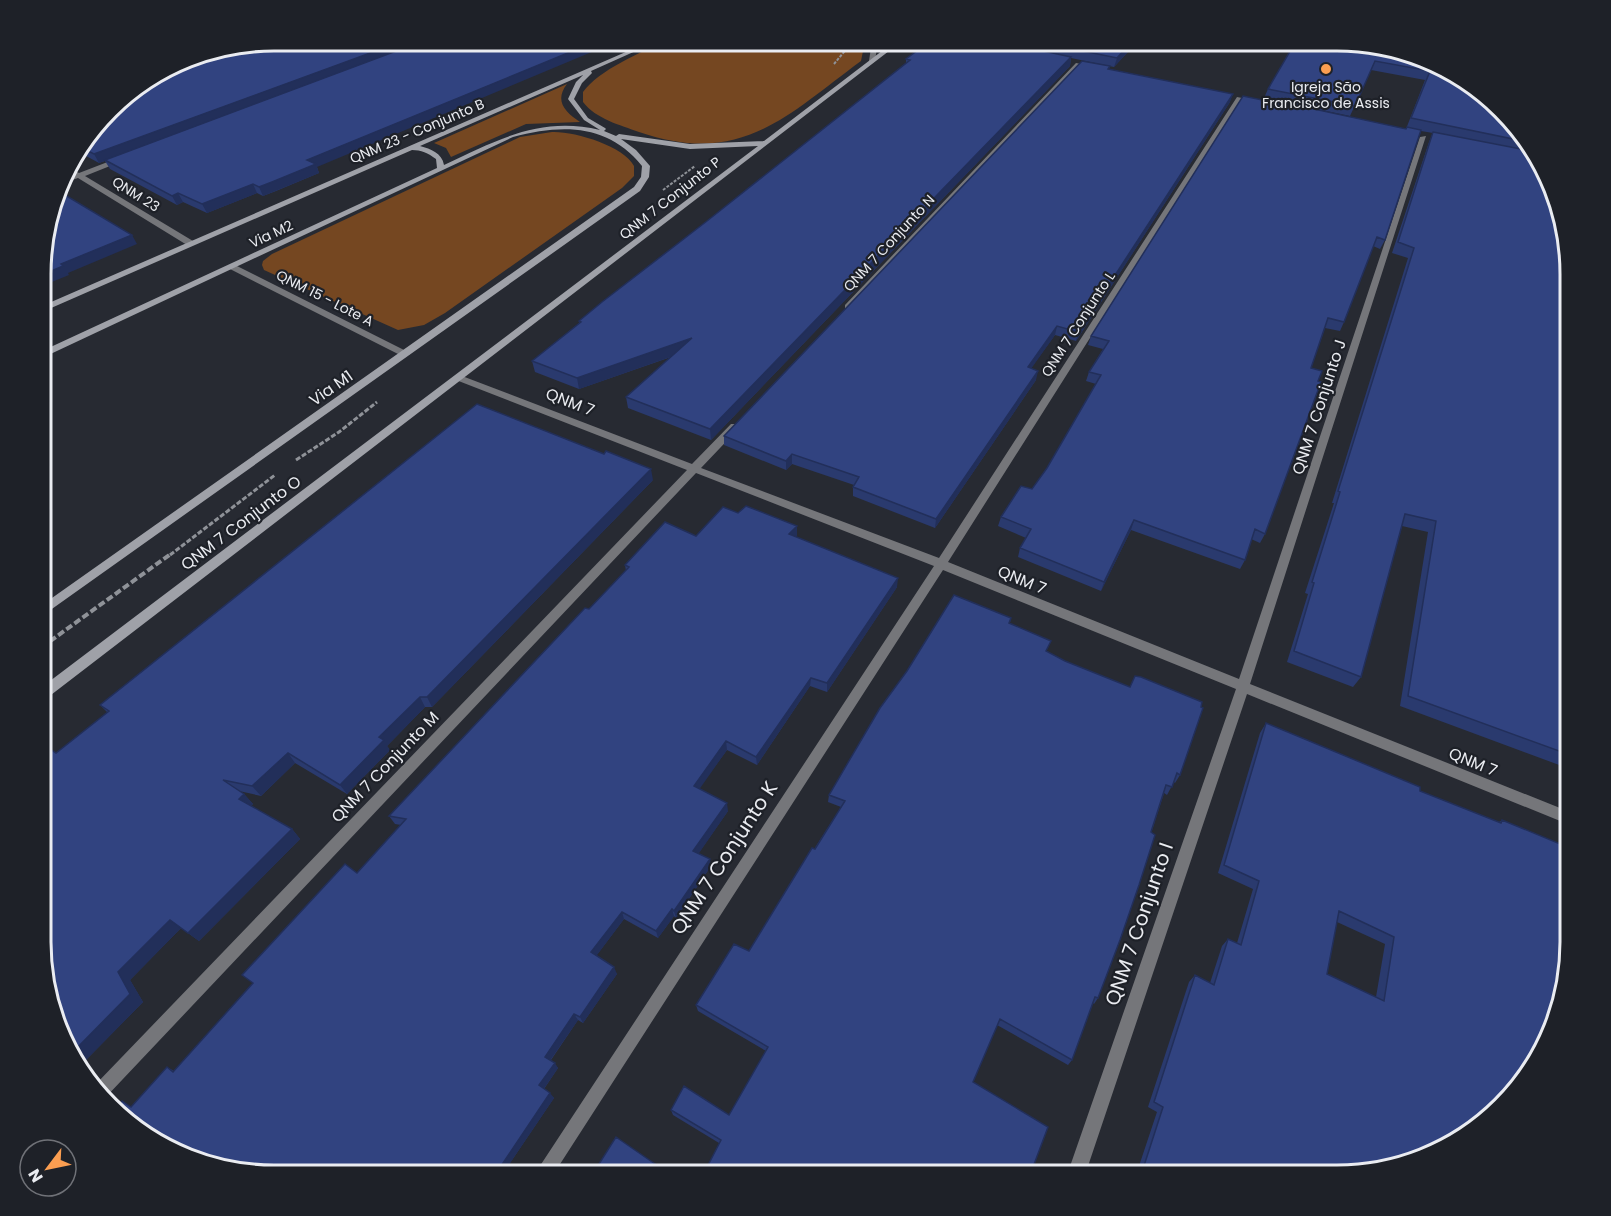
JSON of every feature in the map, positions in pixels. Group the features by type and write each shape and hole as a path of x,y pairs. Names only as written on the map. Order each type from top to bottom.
{"main road":[{"name":"QNM 23 - Conjunto B","path":"51,305 632,51"},
{"name":"QNM 7 Conjunto P","path":"459,378 886,51"},
{"path":"597,66 579,82 571,99 586,119 612,135"},
{"name":"Via M2","path":"51,351 511,136 545,127 564,127 684,148 718,148 764,142"},
{"name":"Via M1","path":"51,605 637,189 645,177 646,166 633,150 612,135"},
{"path":"408,148 425,148 433,153 440,158 441,169"},
{"name":"QNM 7 Conjunto O","path":"51,687 459,378"}],"street":[{"path":"872,61 874,51"},
{"path":"1066,62 1088,66"},
{"name":"QNM 7 Conjunto N","path":"842,313 1078,64"},
{"path":"1228,96 1250,101"},
{"name":"QNM 7 Conjunto L","path":"941,564 1239,98"},
{"path":"1413,135 1436,139"},
{"name":"QNM 7 Conjunto J","path":"1243,687 1424,137"},
{"path":"73,178 124,158"},
{"name":"QNM 23","path":"75,173 190,243"},
{"name":"QNM 15 - Lote A","path":"233,267 405,354"},
{"name":"QNM 7","path":"459,378 695,467 941,564 1560,815"},
{"path":"695,467 744,416"},
{"name":"QNM 7 Conjunto M","path":"105,1087 695,467"},
{"name":"QNM 7 Conjunto K","path":"550,1165 941,564"},
{"name":"QNM 7 Conjunto I","path":"1079,1165 1243,687"}],"shaded area":[{"path":"645,51 863,51 861,61 784,117 760,131 734,140 706,144 675,141 639,132 609,121 588,108 583,102 583,92 599,76"},
{"path":"567,84 561,101 566,110 580,122 526,124 451,157 446,148 434,143"},
{"path":"552,132 573,134 609,146 629,159 634,166 634,176 622,188 445,313 424,325 398,330 264,270 263,261 272,254 520,137"}],"building":[{"path":"259,51 376,51 94,154 88,151 97,138 127,106 162,81 202,63 230,55"},
{"path":"396,51 573,51 307,160 316,164 259,187 253,184 202,204 178,193 172,196 105,160"},
{"path":"917,51 1044,51 1071,57 710,429 626,397 692,338 577,378 532,361 602,302 910,60 906,59"},
{"path":"1083,51 1123,51 1117,58"},
{"path":"1290,51 1352,51 1381,55 1428,71 1375,61 1355,106 1268,89"},
{"path":"1082,61 1110,66 1108,69 1233,94 1078,332 1057,326 1028,367 1038,371 936,519 853,487 859,477 792,454 786,461 724,436"},
{"path":"1430,71 1473,97 1495,116 1515,139 1411,118"},
{"path":"1243,96 1262,100 1263,98 1406,129 1407,127 1421,130 1385,240 1377,237 1344,322 1328,318 1311,368 1322,371 1318,381 1321,382 1265,534 1255,529 1245,560 1134,520 1104,582 1020,548 1031,529 1001,517 1021,486 1032,489 1047,468 1101,375 1089,372 1109,341 1091,336"},
{"path":"1433,132 1521,149 1537,175 1548,202 1556,230 1560,259 1560,751 1408,696 1436,521 1405,514 1361,677 1294,651 1314,583 1312,582 1340,492 1338,491 1414,248 1398,242"},
{"path":"66,195 132,235 61,264 63,266 51,271 55,230"},
{"path":"477,404 604,454 606,451 651,469 427,697 420,697 379,737 384,740 340,785 288,753 252,786 223,780 244,794 239,799 292,829 188,933 170,920 118,972 130,994 77,1047 63,1014 55,986 51,957 51,750 56,753 109,711 100,705"},
{"path":"746,506 797,526 789,534 898,578 827,683 811,678 756,757 726,741 694,786 727,803 693,851 710,859 674,911 672,909 656,931 622,912 591,952 614,967 580,1017 574,1014 545,1057 555,1063 539,1085 550,1093 502,1165 259,1165 230,1161 175,1142 138,1119 120,1103 122,1101 131,1107 167,1067 173,1072 253,983 242,975 345,864 357,873 406,819 389,816 585,608 589,609 629,567 625,565 665,522 696,536 723,507 738,513"},
{"path":"954,595 1011,618 1009,623 1051,641 1046,651 1065,661 1130,687 1135,676 1141,677 1202,702 1201,707 1203,708 1180,775 1177,773 1172,787 1166,785 1151,832 1155,835 1139,885 1098,998 1095,997 1072,1060 1000,1019 973,1082 1048,1127 1034,1165 708,1165 721,1140 671,1110 684,1086 729,1115 768,1047 696,1005 734,944 749,951 812,848 815,849 845,801 829,795 880,708 907,671"},
{"path":"1266,723 1420,787 1420,791 1501,823 1502,820 1560,844 1560,957 1556,986 1537,1041 1514,1078 1484,1110 1449,1135 1409,1153 1381,1161 1352,1165 1144,1165 1163,1107 1154,1102 1195,975 1214,985 1228,939 1241,945 1259,881 1224,865","holes":["1339,911 1394,937 1384,1001 1327,974"]},
{"path":"616,1137 657,1165 598,1165"}],"place":[{"name":"Igreja São Francisco de Assis","path":"1326,69"}]}
